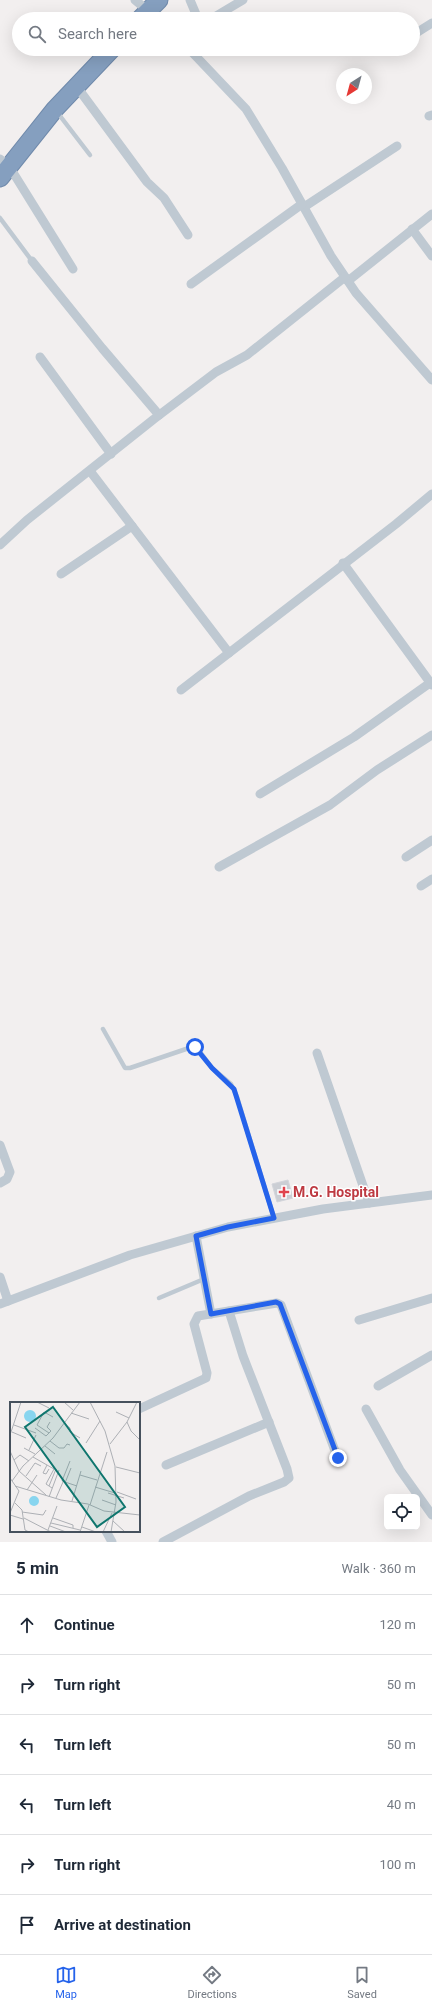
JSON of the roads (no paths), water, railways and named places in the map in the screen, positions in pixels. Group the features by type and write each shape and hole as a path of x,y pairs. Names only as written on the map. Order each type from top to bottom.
{"highway":[{"path":"3,168 106,56"}],"street":[{"path":"190,0 195,12"},
{"path":"223,12 243,0"},
{"path":"420,31 432,23"},
{"path":"196,56 246,109 346,279 405,351 432,380"},
{"path":"77,87 147,182 162,195 188,235"},
{"path":"192,284 303,206 396,146"},
{"path":"3,168 73,269"},
{"path":"0,545 27,520 159,415 216,372 247,355 432,214"},
{"path":"412,229 432,256"},
{"path":"32,261 102,348 159,415"},
{"path":"40,357 111,454"},
{"path":"90,471 229,653"},
{"path":"181,690 396,524 432,494"},
{"path":"61,574 132,526"},
{"path":"260,794 354,737 431,684 344,564"},
{"path":"219,867 330,805 377,770 432,735"},
{"path":"406,857 432,840"},
{"path":"421,886 432,879"},
{"path":"317,1053 369,1203"},
{"path":"0,1146 10,1172 7,1178 0,1184"},
{"path":"0,1277 4,1302 130,1255 228,1227 369,1203 432,1195"},
{"path":"196,1236 211,1314"},
{"path":"359,1320 432,1298"},
{"path":"140,1409 206,1378 207,1373 194,1322 198,1316 276,1302 280,1304 338,1458"},
{"path":"163,1542 249,1496 288,1480 288,1469 242,1356 229,1311"},
{"path":"378,1386 432,1355"},
{"path":"366,1409 400,1470 432,1515"},
{"path":"166,1465 269,1422"},
{"path":"107,1532 112,1542"}],"lane":[{"path":"55,110 90,155"},
{"path":"0,218 32,261"},
{"path":"103,1029 125,1068 130,1068 192,1047 198,1049 212,1068 231,1084 237,1097 274,1218"},
{"path":"159,1298 204,1279"}],"place":[{"name":"M.G. Hospital","path":"284,1192"}]}
